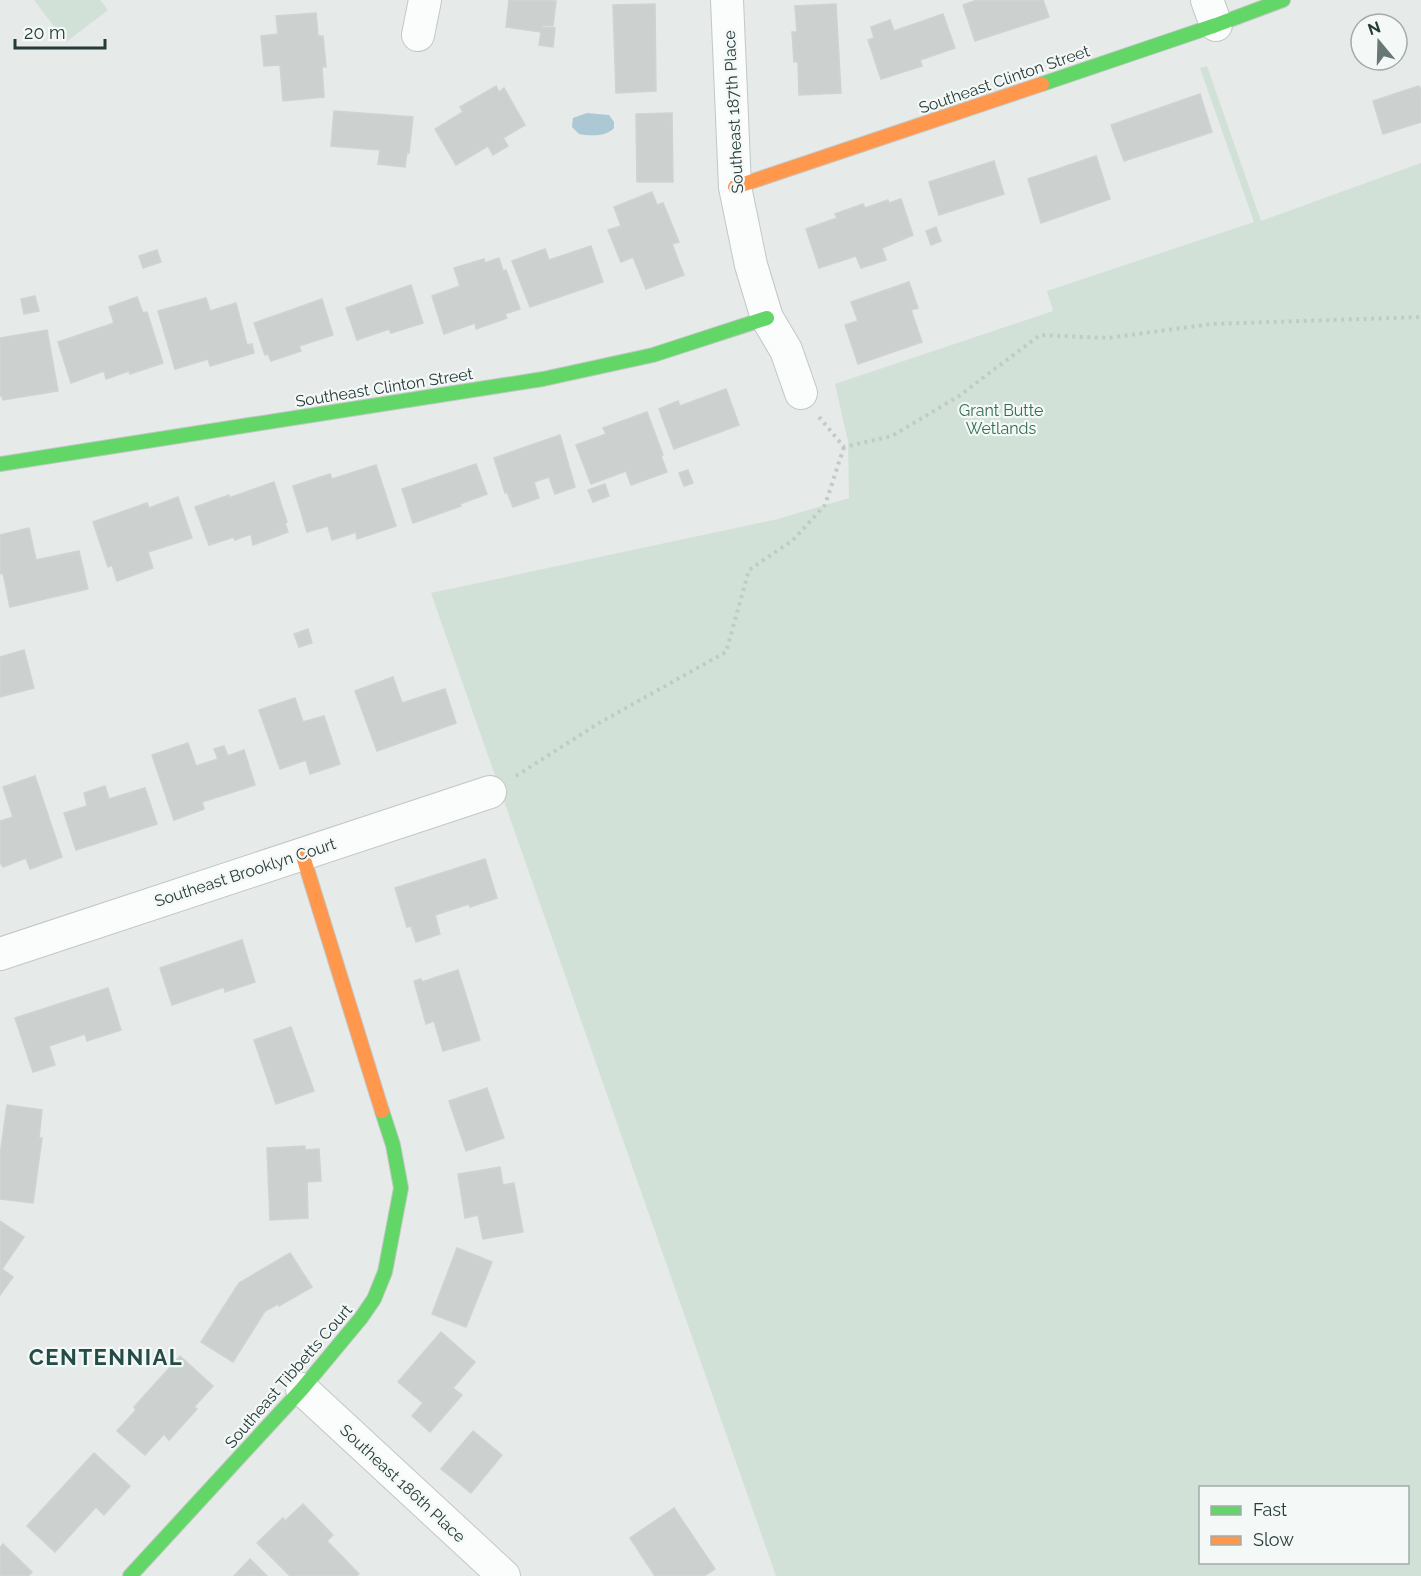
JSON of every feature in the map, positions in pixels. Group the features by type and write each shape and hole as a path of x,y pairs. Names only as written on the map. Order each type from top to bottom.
{"street":[{"path":"418,35 425,0"},
{"name":"Southeast 187th Place","path":"727,0 735,188 751,266 767,318 786,350 801,393"},
{"name":"Southeast Clinton Street","path":"735,188 1211,13 1283,0"},
{"name":"Southeast Clinton Street","path":"0,464 543,379 653,355 767,318"},
{"name":"Southeast Brooklyn Court","path":"0,954 490,792"},
{"name":"Southeast Tibbetts Court","path":"130,1576 302,1389 361,1318 374,1299 385,1272 401,1188 393,1145 302,853"},
{"name":"Southeast 186th Place","path":"302,1389 504,1576"}],"path":[{"path":"844,447 892,436 960,396 1040,335 1108,338 1211,324 1421,317"},
{"path":"801,393 844,447"},
{"path":"490,792 598,723 726,652 749,570 793,540 825,505 844,447"}],"green space":[{"path":"34,0 100,0 108,10 66,42"},
{"name":"Grant Butte Wetlands","path":"1207,66 1261,221 1421,163 1421,1576 776,1576 431,593 778,519 849,498 848,441 835,384 1053,311 1047,291 1254,222 1200,68"}],"water":[{"path":"587,113 609,115 614,122 614,128 602,134 579,134 572,127 573,118"}],"building":[{"path":"509,0 556,1 553,26 543,25 542,27 555,28 553,47 539,45 541,32 506,27"},
{"path":"977,0 1043,0 1049,17 975,41 963,5"},
{"path":"655,4 656,91 616,93 613,5"},
{"path":"836,4 841,93 799,95 798,62 794,62 792,32 797,32 795,6"},
{"path":"316,13 318,36 323,36 326,67 322,67 324,97 283,101 280,65 264,66 261,36 278,34 276,16"},
{"path":"943,14 955,48 920,60 922,66 881,79 868,40 874,38 871,27 890,20 894,31"},
{"path":"496,86 499,92 504,88 525,125 503,138 508,146 493,155 488,146 456,165 435,129 463,112 460,107"},
{"path":"1419,86 1421,122 1383,134 1373,101"},
{"path":"1200,94 1212,132 1124,161 1111,125"},
{"path":"334,111 413,117 405,167 378,164 380,150 331,146"},
{"path":"672,113 673,182 637,182 636,114"},
{"path":"1096,156 1110,199 1041,223 1028,179"},
{"path":"994,161 1004,194 939,215 929,182"},
{"path":"652,192 657,205 663,203 679,242 672,244 684,275 646,289 633,257 621,262 608,230 621,226 614,207"},
{"path":"901,199 913,235 882,248 886,260 861,268 856,256 819,268 806,229 837,218 835,214 863,204 865,208 888,200 889,203"},
{"path":"936,227 941,241 931,245 926,231"},
{"path":"591,246 603,282 530,307 512,261 545,249 549,260"},
{"path":"157,250 161,262 143,268 139,256"},
{"path":"499,258 503,271 506,270 520,309 505,314 507,318 476,329 475,323 444,334 432,296 460,286 454,268 484,259 485,263"},
{"path":"909,282 918,308 911,310 922,342 858,364 845,325 858,321 851,302"},
{"path":"411,285 423,323 391,333 389,329 357,340 346,308"},
{"path":"35,296 39,311 24,314 21,299"},
{"path":"137,297 143,313 147,312 163,363 106,379 104,371 71,383 58,342 114,323 109,307"},
{"path":"206,298 210,311 236,303 247,345 252,344 254,353 210,366 208,359 175,369 158,311"},
{"path":"322,299 333,335 299,346 301,351 271,361 268,354 265,355 254,323"},
{"path":"47,330 58,391 3,400 0,396 0,338"},
{"path":"726,389 739,425 674,449 659,409 678,401 680,406"},
{"path":"647,412 667,472 631,485 626,471 591,484 576,445 606,434 603,428"},
{"path":"560,435 575,487 555,494 549,477 534,482 539,498 513,507 507,492 505,493 494,458"},
{"path":"476,464 487,494 413,523 402,489"},
{"path":"376,465 396,526 357,539 356,532 332,540 328,526 307,532 293,486 330,474 332,479"},
{"path":"688,470 693,483 684,486 679,473"},
{"path":"274,482 288,532 253,545 251,534 209,545 195,507"},
{"path":"605,484 609,496 593,502 588,490"},
{"path":"178,497 192,538 148,552 153,568 117,581 112,565 108,567 93,522 147,503 149,508"},
{"path":"29,528 36,560 79,551 88,589 10,607 3,573 0,574 0,535"},
{"path":"308,629 312,643 299,647 294,634"},
{"path":"24,650 34,688 0,697 0,657"},
{"path":"393,677 402,703 445,689 456,723 377,751 355,691"},
{"path":"295,698 303,722 324,716 340,764 310,774 306,760 280,769 259,710"},
{"path":"188,743 196,766 218,759 214,749 224,746 228,756 244,750 255,785 202,802 204,809 174,820 152,755"},
{"path":"35,776 62,857 30,869 26,858 3,867 0,862 0,821 13,817 3,787"},
{"path":"105,786 109,799 145,788 157,824 76,850 64,813 87,806 84,793"},
{"path":"485,859 497,898 435,915 440,934 416,942 411,926 407,927 395,888"},
{"path":"242,940 255,982 225,992 224,987 172,1005 160,968"},
{"path":"458,970 480,1040 443,1051 434,1021 426,1024 414,981 421,979 422,982"},
{"path":"108,988 121,1030 87,1041 85,1034 49,1046 55,1065 33,1072 15,1018"},
{"path":"291,1027 314,1091 276,1104 254,1040"},
{"path":"487,1088 504,1138 466,1151 449,1101"},
{"path":"7,1105 42,1110 39,1138 42,1138 33,1203 0,1199 0,1155"},
{"path":"305,1146 305,1150 319,1149 321,1181 307,1182 308,1218 270,1220 267,1148"},
{"path":"500,1167 503,1185 514,1183 523,1232 483,1239 478,1215 465,1218 458,1174"},
{"path":"0,1221 24,1237 2,1269 13,1277 0,1295"},
{"path":"457,1248 492,1262 466,1327 432,1314"},
{"path":"290,1253 312,1287 279,1306 278,1304 265,1311 233,1362 201,1342 239,1283"},
{"path":"441,1332 475,1362 453,1388 462,1395 430,1432 412,1416 423,1403 398,1382"},
{"path":"180,1356 213,1386 194,1407 197,1409 169,1440 164,1434 145,1455 117,1431 136,1410 134,1407"},
{"path":"473,1431 502,1455 471,1493 441,1469"},
{"path":"94,1453 130,1486 104,1515 96,1507 55,1552 27,1526"},
{"path":"303,1504 333,1535 327,1541 359,1574 356,1576 290,1576 257,1543 283,1518 285,1521"},
{"path":"674,1508 715,1569 704,1576 655,1576 630,1538"},
{"path":"3,1544 32,1572 28,1576 0,1576 0,1548"},
{"path":"250,1559 267,1576 234,1576"}],"traffic: fast":[{"path":"1042,84 1283,0"},
{"path":"0,464 543,379 653,355 767,318"},
{"path":"130,1576 302,1389 374,1299 385,1272 401,1188 393,1145 382,1111"}],"traffic: slow":[{"path":"735,187 1042,84"},
{"path":"302,853 382,1111"}],"district":[{"name":"CENTENNIAL","path":"106,1357"}]}
